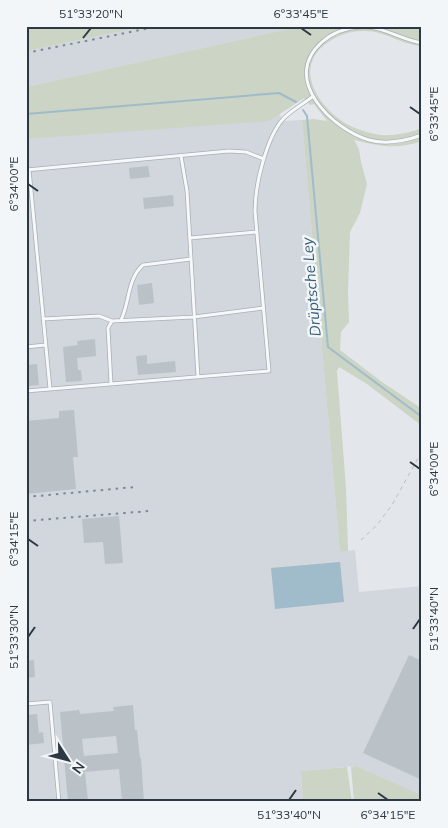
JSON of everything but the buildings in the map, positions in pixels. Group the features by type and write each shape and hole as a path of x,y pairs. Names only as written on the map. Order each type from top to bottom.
{"lane":[{"path":"422,43 365,26 346,29 332,34 317,46 308,64 306,75 312,98 339,126 371,140 388,142 422,135"},
{"path":"26,391 269,371 255,197 264,159 281,121 312,98"},
{"path":"50,389 28,170 239,151 264,159"},
{"path":"181,156 186,182 198,377"},
{"path":"190,238 257,232"},
{"path":"120,320 127,306 134,275 143,265 191,259"},
{"path":"43,319 98,316 112,321 194,317 263,308"},
{"path":"111,384 108,328 112,321"},
{"path":"26,347 46,345"},
{"path":"26,704 50,702 59,802"}],"path":[{"path":"361,540 377,525 392,505 422,451"}],"shaded area":[{"path":"147,26 302,26 26,87 26,51"},
{"path":"266,100 285,121 302,120 340,552 355,550 359,592 422,586 422,795 356,766 301,771 303,802 26,802 26,139 105,132"}],"green space":[{"path":"26,26 147,26 26,51"},
{"path":"302,26 422,26 422,46 371,31 344,34 327,43 317,53 312,63 310,74 318,96 326,106 345,123 353,127 381,135 402,134 422,128 422,141 413,144 380,145 354,140 359,149 367,184 360,213 350,232 349,322 341,332 340,350 418,406 422,410 422,426 367,384 339,367 337,371 346,488 348,551 340,552 302,120 327,121 314,104 310,105 304,98 269,121 26,139 26,87"},
{"path":"356,766 422,795 422,802 354,802 351,767"},
{"path":"347,767 352,802 303,802 301,771"}],"water":[{"path":"340,562 344,602 275,609 271,568"}],"waterway":[{"name":"Drüptsche Ley","path":"26,114 279,93 296,102"},
{"name":"Drüptsche Ley","path":"303,110 307,116 328,347 422,417"}],"railway":[{"path":"26,53 160,26"},
{"path":"26,497 135,487"},
{"path":"26,521 149,511"}]}
